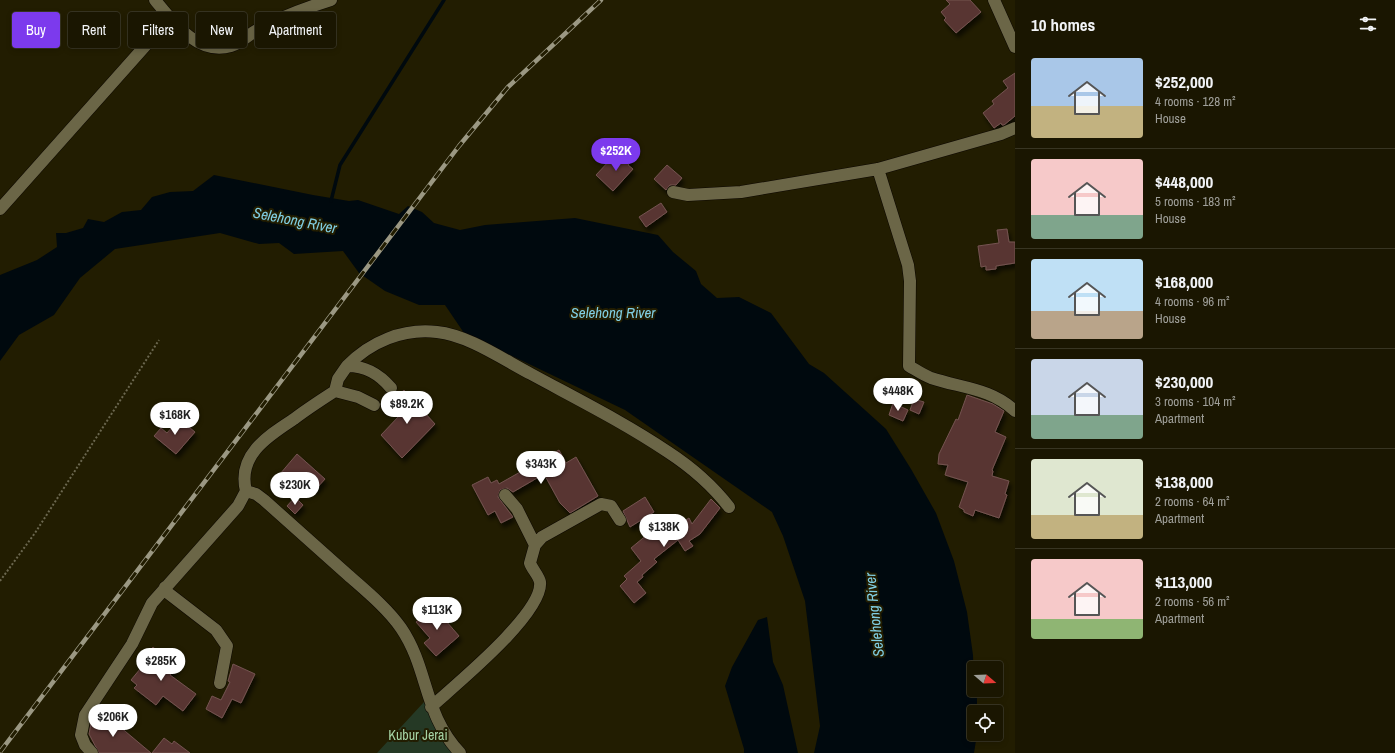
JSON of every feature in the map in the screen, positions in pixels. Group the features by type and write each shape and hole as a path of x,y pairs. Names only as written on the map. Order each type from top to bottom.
{"street":[{"path":"155,0 165,12"},
{"path":"188,34 199,43 219,48 237,43 257,30 288,14 331,0"},
{"path":"994,0 1015,47"},
{"path":"0,209 143,48"},
{"path":"673,192 688,195 741,192 878,170 1001,134 1015,128"},
{"path":"878,170 909,275 909,366 930,377 985,392 1001,399 1015,411"},
{"path":"92,753 84,745 81,735 84,715 132,644 152,602 238,506 246,491 243,480 245,469 251,456 261,442 335,390 338,379 347,366 359,354 380,341 405,333 438,332 464,339 596,410 669,452 713,487 729,507"},
{"path":"347,366 357,366 372,371 384,380 391,388"},
{"path":"335,390 358,397 374,405"},
{"path":"246,491 256,494 264,500 390,614 411,644 418,661 431,707 439,726 460,753"},
{"path":"505,495 517,508 536,545"},
{"path":"431,707 485,658 521,622 539,589 540,583 530,564 536,545 542,537 601,504 611,506 620,520"},
{"path":"165,587 168,593 216,630 227,646 220,683"}],"path":[{"path":"0,580 35,533 159,340"}],"green space":[{"name":"Kubur Jerai","path":"424,702 437,731 455,753 377,753"}],"water":[{"name":"Selehong River","path":"214,175 313,195 349,201 358,200 399,214 408,206 422,212 434,223 460,230 485,225 575,218 658,235 673,252 696,271 701,284 717,298 739,297 771,313 809,364 824,373 886,429 936,513 954,561 967,612 973,661 967,661 967,697 977,697 977,705 967,705 967,741 976,741 974,753 814,753 820,726 805,601 783,536 772,512 625,410 464,333 445,305 419,305 385,291 359,273 343,251 294,254 279,243 259,244 220,233 115,249 80,278 54,315 19,335 0,361 0,275 37,260 57,247 56,233 66,233 83,228 88,219 104,222 122,212 141,210 152,197 170,192 193,191"},
{"path":"767,617 773,662 783,685 798,753 744,753 725,686 732,667 758,620"}],"building":[{"path":"946,0 970,0 981,12 956,33 944,20 946,18 941,12 950,4"},
{"path":"1015,73 1015,116 1004,125 1001,123 994,128 983,113 994,104 992,101 1008,88 1003,81"},
{"path":"623,152 632,161 628,165 633,169 613,191 596,175 610,160 613,163"},
{"path":"667,165 682,178 676,185 670,185 666,190 654,179"},
{"path":"661,203 667,212 646,227 639,217"},
{"path":"1007,229 1009,242 1015,242 1015,263 996,266 996,269 986,270 986,266 981,267 978,246 999,243 997,230"},
{"path":"404,390 435,424 402,458 381,435 399,416 389,404"},
{"path":"967,395 993,404 1004,411 995,432 1006,437 992,470 992,476 1009,481 1005,494 1007,495 999,518 975,510 973,516 964,512 964,510 959,507 968,482 945,475 948,465 938,464 939,454 956,419 958,420"},
{"path":"914,399 924,402 919,414 910,410"},
{"path":"893,403 908,410 903,421 889,415"},
{"path":"179,419 195,432 176,454 154,436 161,428 167,433"},
{"path":"559,450 566,463 576,457 598,496 570,513 560,503 544,474 513,492 507,488 500,490 498,497 513,517 501,523 495,511 488,515 472,485 488,477 491,483 497,480 499,484"},
{"path":"297,454 325,479 315,490 308,483 300,492 280,474"},
{"path":"295,497 303,505 295,514 287,506"},
{"path":"645,497 654,512 630,527 623,511"},
{"path":"711,499 720,508 700,534 689,541 693,546 685,551 678,540 654,559 657,562 642,575 643,577 637,582 646,593 634,603 620,586 627,579 624,576 641,561 631,548 648,534 652,539 657,535 659,537 689,518 692,524"},
{"path":"433,606 459,636 436,656 424,643 430,638 416,622"},
{"path":"153,647 176,668 170,675 196,694 183,711 163,696 156,705 134,688 137,685 131,680 145,663 141,661"},
{"path":"233,664 255,674 241,703 232,699 222,718 206,709 212,696 221,700 230,682 228,681"},
{"path":"96,712 100,716 101,714 111,723 113,721 151,753 99,753 89,734 92,718"},
{"path":"164,738 172,744 174,741 190,753 152,753"}],"waterway":[{"path":"331,201 340,165 444,0"}],"railway":[{"path":"0,752 459,146 508,87 601,0"}]}
